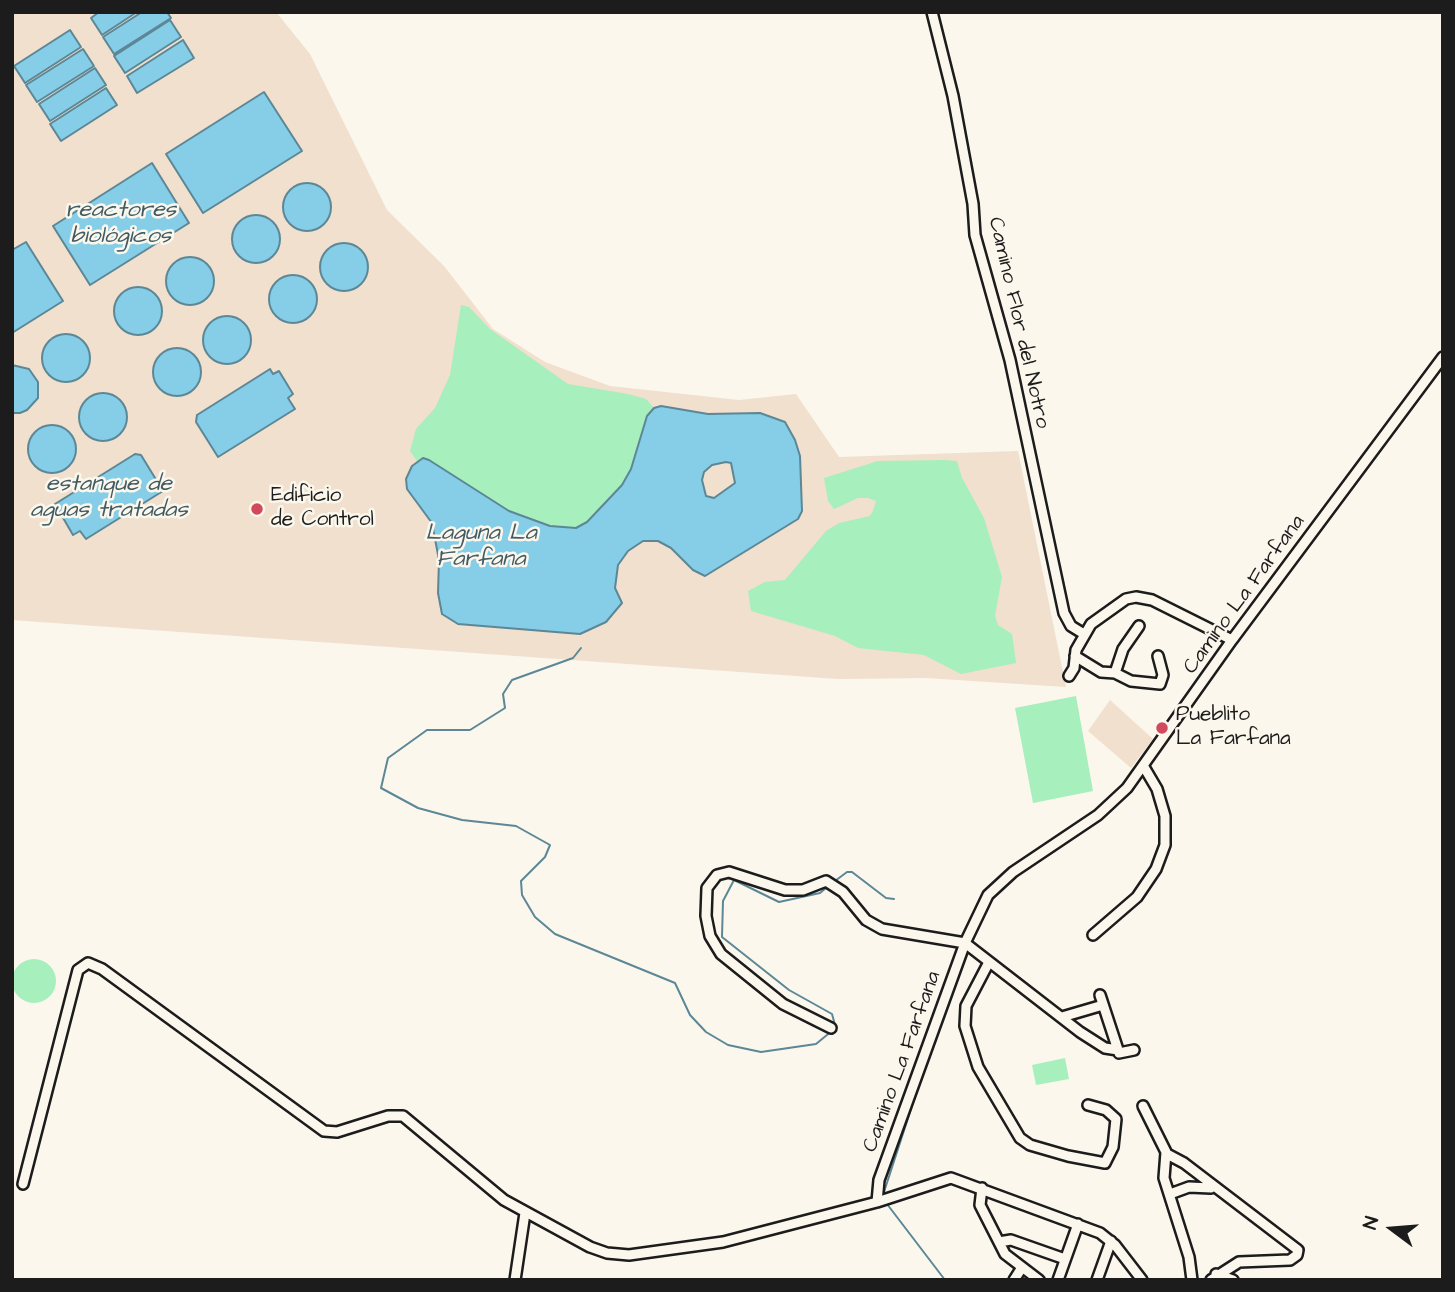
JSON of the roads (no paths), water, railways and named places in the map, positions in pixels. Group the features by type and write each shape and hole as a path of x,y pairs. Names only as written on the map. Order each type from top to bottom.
{"street":[{"name":"Camino Flor del Notro","path":"932,12 958,123 973,204 975,236 1010,360 1064,613 1071,626 1084,634"},
{"name":"Camino La Farfana","path":"877,1202 879,1180 965,943 983,903 994,887 1108,807 1143,767 1232,640 1443,357"},
{"path":"1069,676 1084,634 1109,609 1136,597 1172,608 1232,640"},
{"path":"1115,673 1123,649 1139,626"},
{"path":"1075,656 1101,672 1115,673 1131,681 1160,684 1163,675 1158,656"},
{"path":"1093,935 1137,897 1156,869 1165,845 1164,816 1157,789 1143,767"},
{"path":"831,1028 783,1004 721,954 710,936 706,916 707,888 717,875 729,872 785,890 803,890 826,881 843,892 866,920 882,929 965,943 1099,1045 1118,1050"},
{"path":"989,961 966,1006 965,1027 978,1067 1024,1142 1068,1156 1105,1163 1113,1147 1115,1117 1106,1110 1088,1105"},
{"path":"23,1184 78,970 88,963 102,969 324,1130 337,1132 387,1116 403,1116 424,1130 466,1171 525,1213 590,1247 629,1255 723,1242 877,1202 943,1179 956,1179 1078,1224 1111,1241 1142,1280"},
{"path":"1100,995 1118,1050 1122,1055 1134,1050"},
{"path":"1062,1017 1103,1005"},
{"path":"1143,1106 1167,1154 1164,1178 1190,1263 1192,1280"},
{"path":"1167,1154 1184,1163 1213,1188 1286,1238 1299,1251 1290,1261 1246,1260 1213,1277"},
{"path":"1170,1194 1189,1187 1213,1188"},
{"path":"982,1188 980,1205 1008,1258 1038,1279"},
{"path":"515,1280 525,1213"},
{"path":"1058,1280 1078,1224"},
{"path":"999,1242 1016,1241 1065,1259"},
{"path":"1097,1280 1111,1241"},
{"path":"1014,1280 1021,1269"},
{"path":"1213,1277 1233,1280"}],"water":[{"path":"99,12 137,12 102,35 91,18"},
{"path":"142,12 167,12 171,18 114,54 103,37"},
{"path":"170,20 181,37 125,73 114,56"},
{"path":"70,30 81,47 25,83 14,66"},
{"path":"183,40 194,58 137,93 127,76"},
{"path":"83,49 94,66 37,102 26,85"},
{"path":"95,68 106,85 50,121 39,104"},
{"path":"106,88 117,105 61,141 50,124"},
{"name":"reactores biológicos","path":"264,92 302,151 203,213 166,154"},
{"name":"reactores biológicos","path":"152,163 189,223 90,285 53,226"},
{"path":"307,183 324,190 331,207 324,224 307,231 290,224 283,207 290,190"},
{"path":"256,215 273,222 280,239 273,256 256,263 239,256 232,239 239,222"},
{"name":"reactores biológicos","path":"26,242 63,301 12,333 12,250"},
{"path":"344,243 361,250 368,267 361,284 344,291 327,284 320,267 327,250"},
{"path":"190,257 207,264 214,281 207,298 190,305 173,298 166,281 173,264"},
{"path":"293,275 310,282 317,299 310,316 293,323 276,316 269,299 276,282"},
{"path":"138,287 155,294 162,311 155,328 138,335 121,328 114,311 121,294"},
{"path":"227,316 244,323 251,340 244,357 227,364 210,357 203,340 210,323"},
{"path":"66,334 83,341 90,358 83,375 66,382 49,375 42,358 49,341"},
{"path":"177,348 194,355 201,372 194,389 177,396 160,389 153,372 160,355"},
{"path":"12,365 29,369 38,382 38,398 27,410 20,413 12,413"},
{"name":"estanque de aguas tratadas","path":"270,369 273,374 279,371 293,394 288,398 295,409 218,457 196,422 197,415"},
{"path":"103,393 120,400 127,417 120,434 103,441 86,434 79,417 86,400"},
{"name":"Laguna La Farfana","path":"661,406 708,414 760,413 785,422 800,456 802,511 798,519 705,576 693,570 671,548 658,541 643,541 628,551 618,565 615,588 622,603 606,622 580,634 458,624 442,614 438,593 439,560 432,523 407,489 406,479 412,466 423,458 429,460 509,511 550,526 576,528 587,522 622,485 631,469 647,416 654,408","holes":["731,463 735,483 714,498 706,496 702,480 704,472 712,465"]},
{"path":"52,425 69,432 76,449 69,466 52,473 35,466 28,449 35,432"},
{"name":"estanque de aguas tratadas","path":"135,454 141,455 163,491 86,539 80,531 73,535 55,504"}],"waterway":[{"path":"581,648 573,658 512,680 503,694 505,708 470,730 427,730 388,758 381,788 418,808 462,820 516,826 550,845 545,857 521,881 522,895 535,917 555,934 675,983 690,1015 706,1032 728,1045 761,1052 816,1044 833,1030"},
{"path":"835,881 847,872 852,872 886,898 894,899"},
{"path":"826,888 820,893 779,902 734,880 723,901 722,937 789,990 832,1014 835,1025"},
{"path":"883,1195 924,1069"},
{"path":"887,1204 945,1280"}],"place":[{"name":"Edificio de Control","path":"257,509"},
{"name":"Pueblito La Farfana","path":"1162,728"}]}
